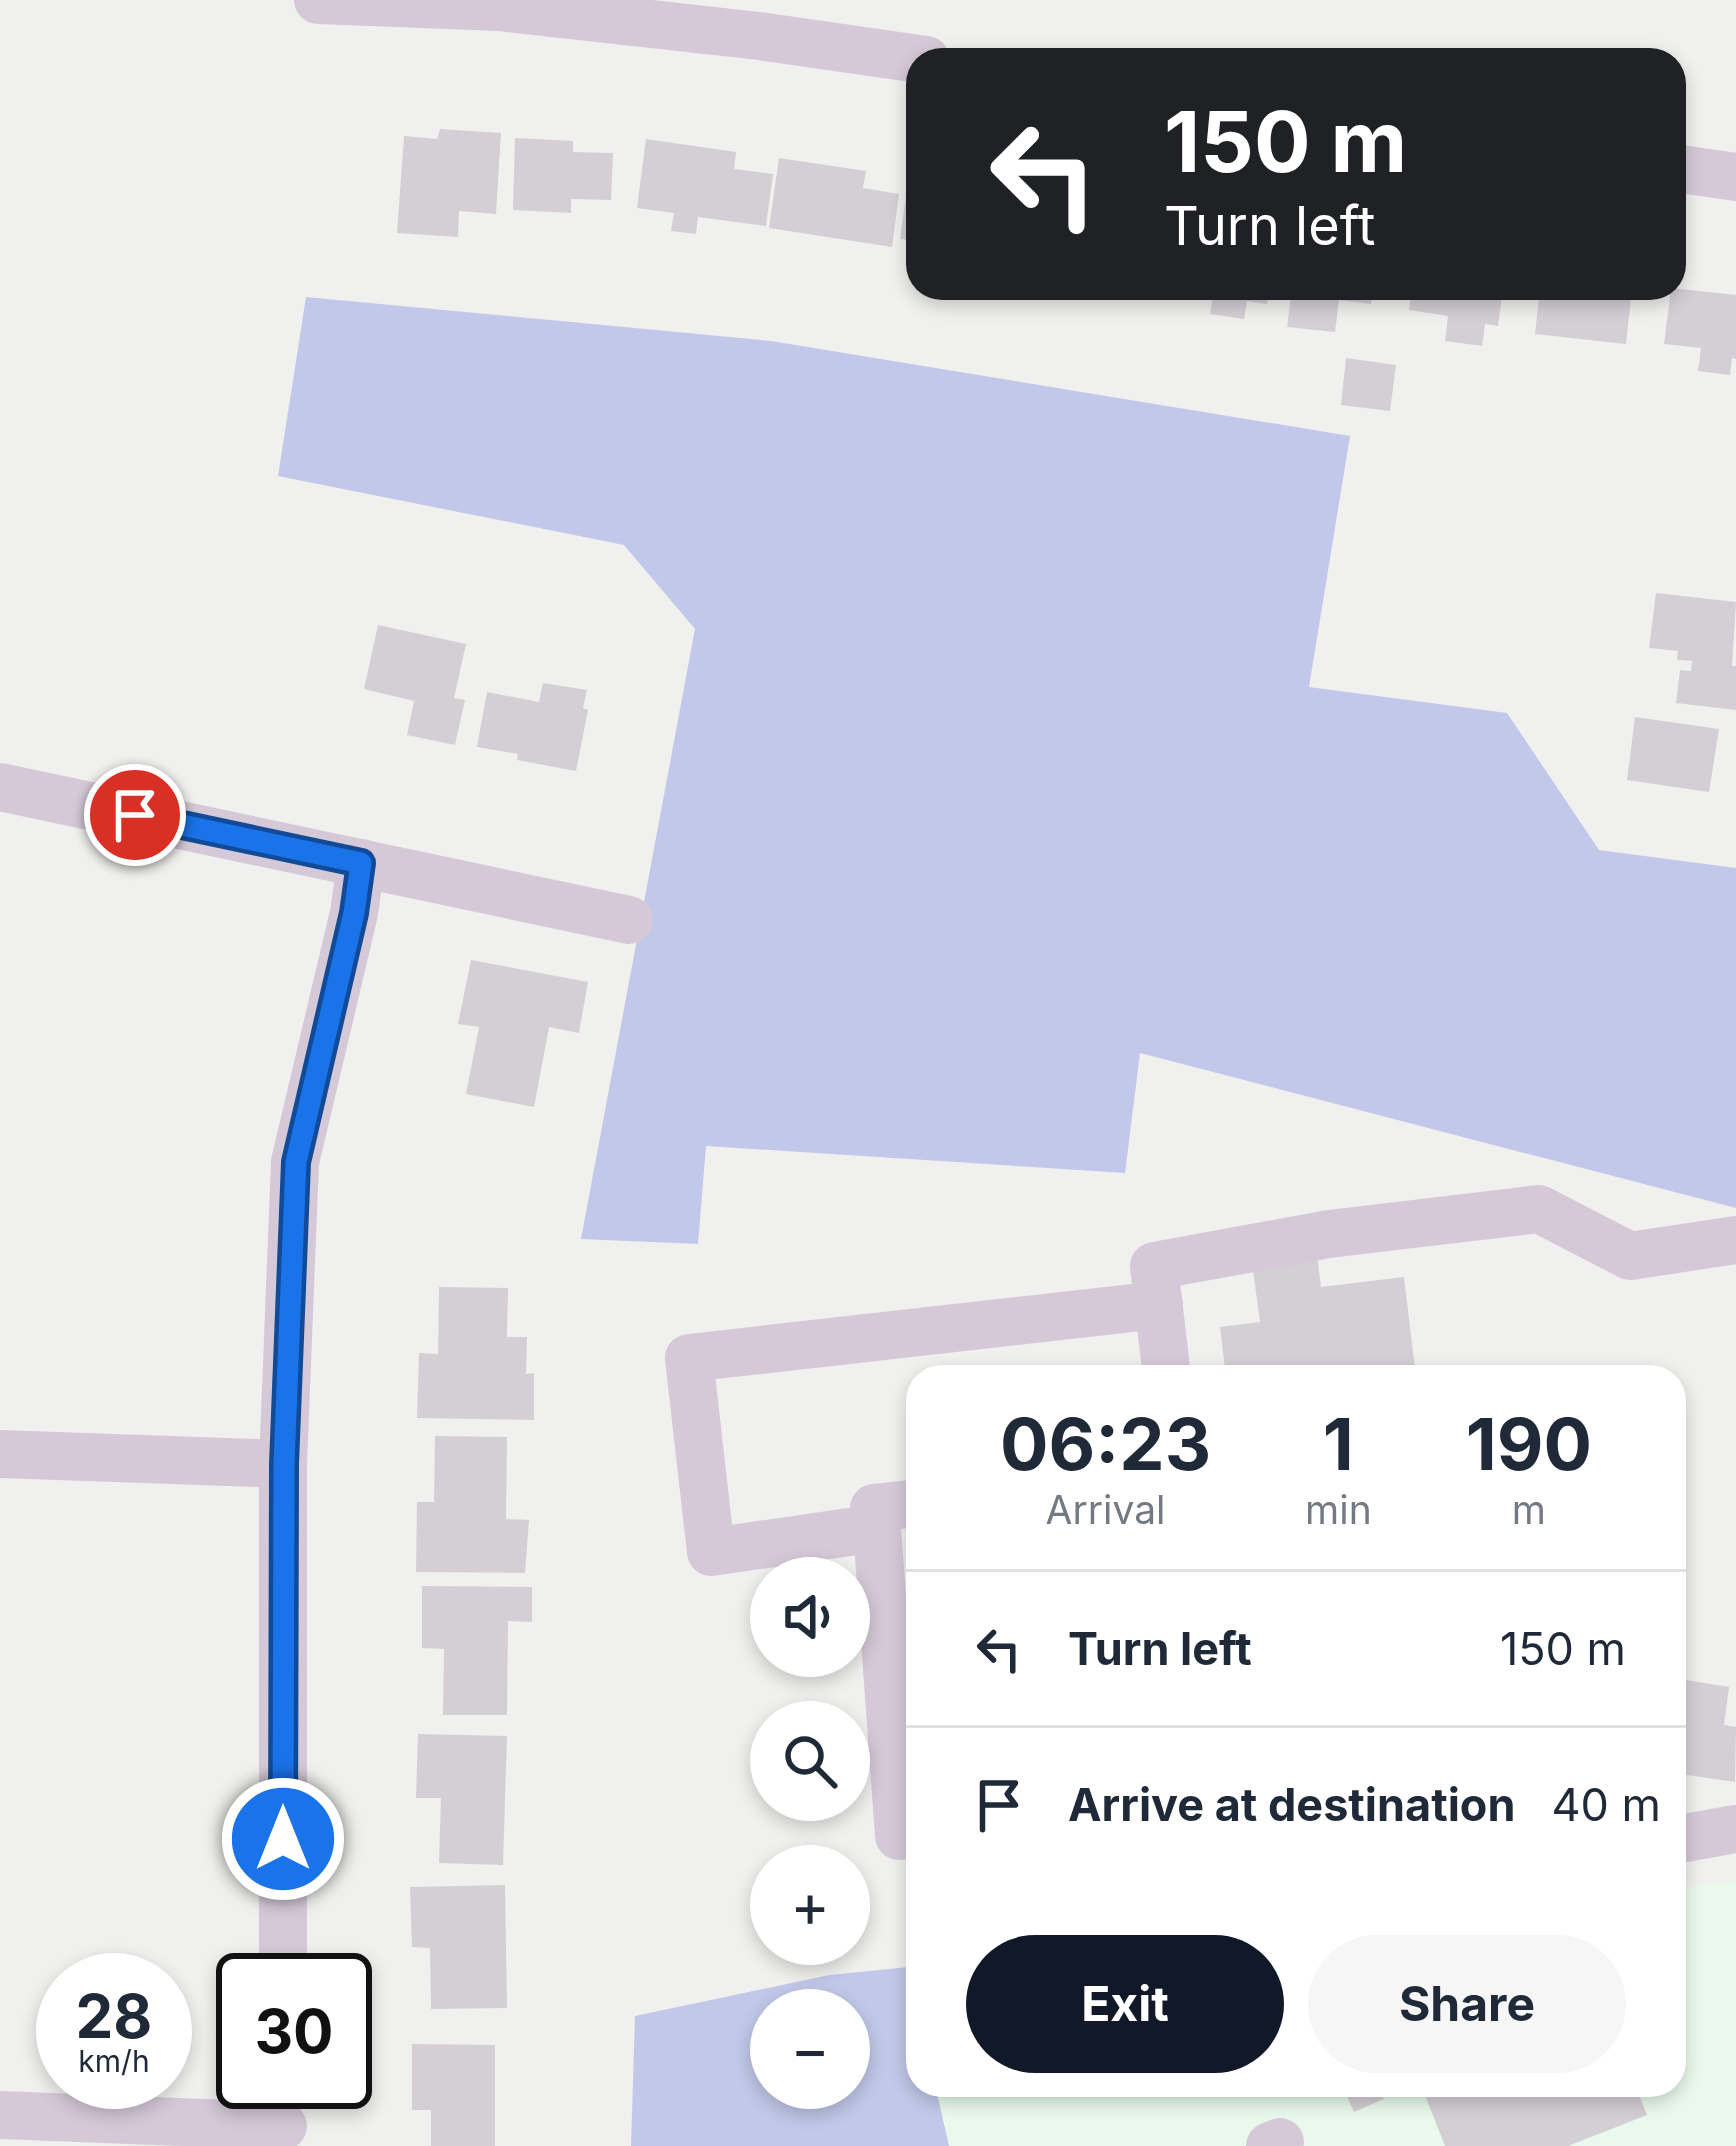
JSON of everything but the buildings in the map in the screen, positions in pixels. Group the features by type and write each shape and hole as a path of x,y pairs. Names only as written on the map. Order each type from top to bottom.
{"street":[{"path":"318,0 499,7 906,57"},
{"path":"1686,170 1736,177"},
{"path":"0,787 629,920"},
{"path":"283,1953 284,1464 296,1162 354,913 361,863"},
{"path":"877,1528 712,1552 689,1358 1156,1286 1329,1234 1539,1209 1630,1256 1736,1240"},
{"path":"1156,1286 1166,1365"},
{"path":"0,1454 284,1464"},
{"path":"906,1504 874,1508 899,1836 906,1835"},
{"path":"1686,1838 1736,1828"},
{"path":"0,2115 283,2118"}],"shaded area":[{"path":"306,297 771,341 1350,436 1309,687 1507,713 1599,850 1736,868 1736,1208 1140,1053 1125,1173 706,1146 698,1244 581,1239 695,629 624,545 278,476"},
{"path":"1736,1881 1736,2146 949,2146 938,2097 1686,2097 1686,1886"},
{"path":"906,1967 906,2097 938,2097 949,2146 631,2146 635,2016 750,1992 750,2109 870,2109 870,1989 763,1989 829,1975"}],"route":[{"path":"135,815 361,863 354,913 296,1162 284,1464 283,1839"}]}
